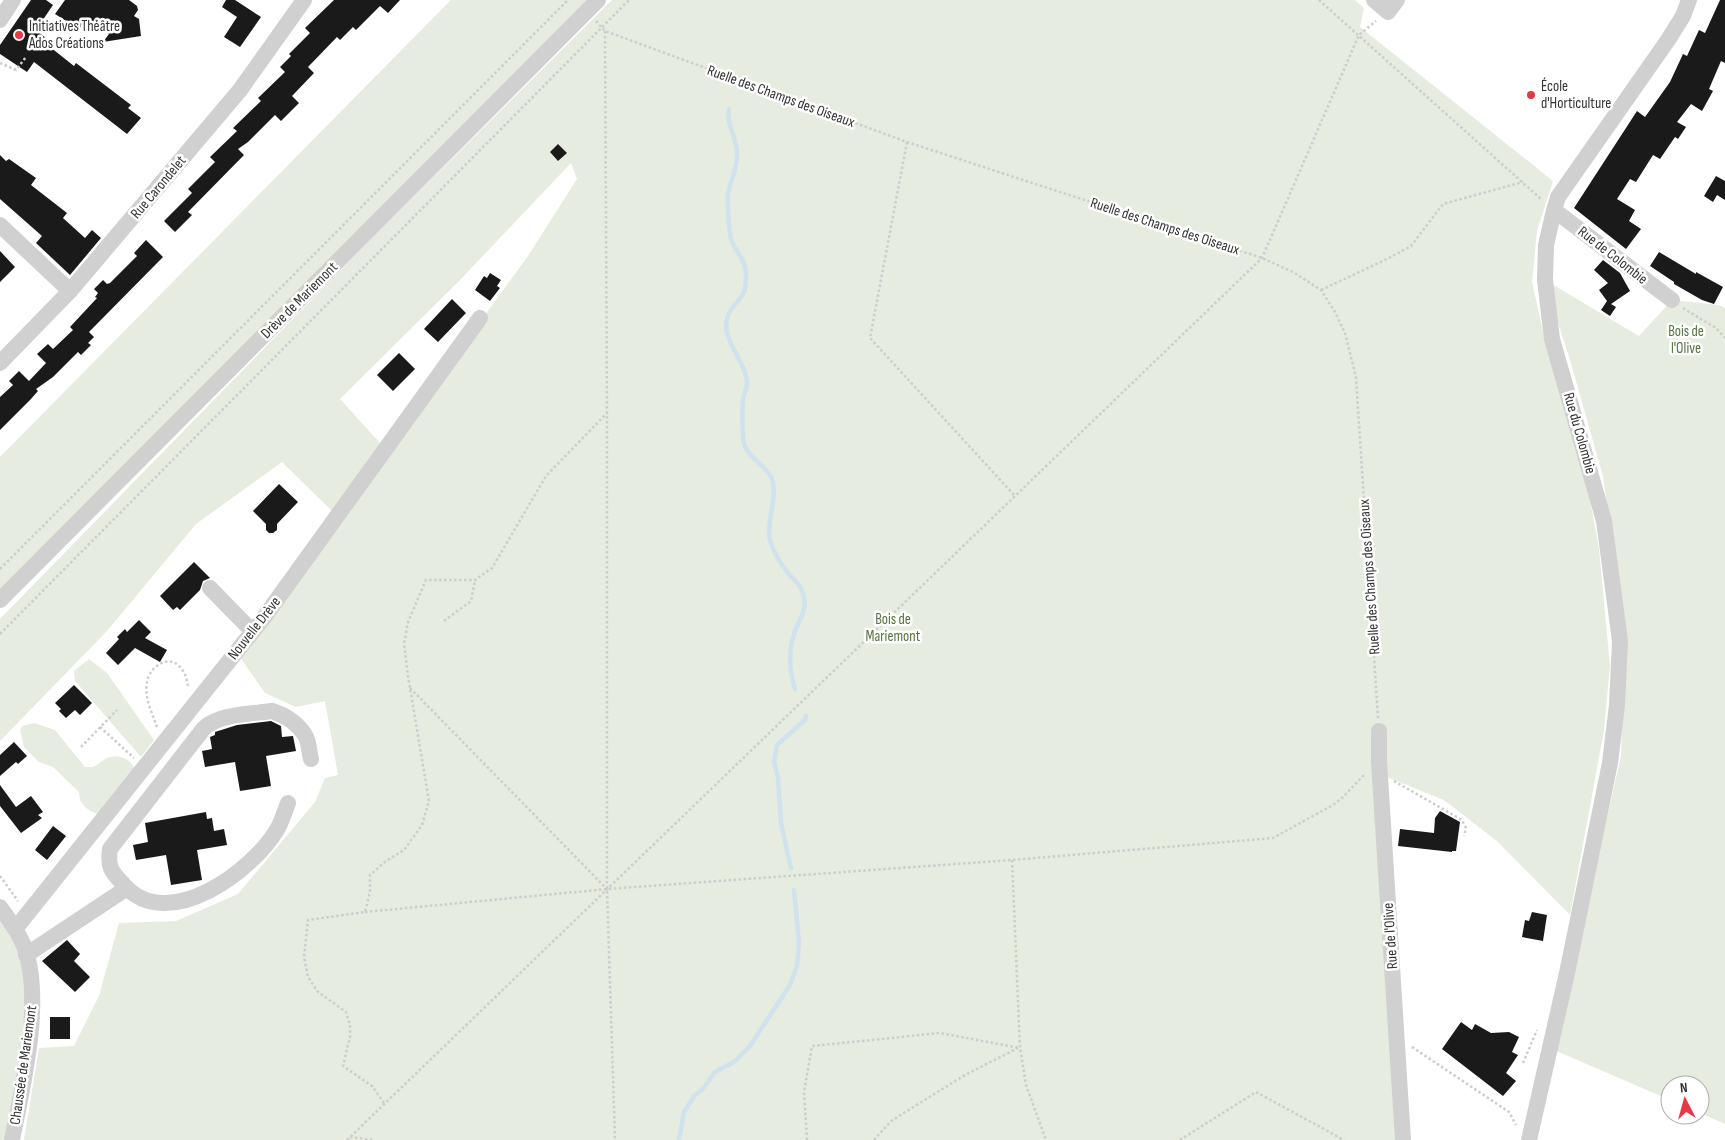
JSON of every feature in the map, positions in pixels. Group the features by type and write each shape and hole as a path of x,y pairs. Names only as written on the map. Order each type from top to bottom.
{"street":[{"path":"0,20 13,0"},
{"name":"Rue Carondelet","path":"0,363 70,291 240,90 304,0"},
{"path":"1374,0 1393,6"},
{"name":"Rue du Colombie","path":"1528,1140 1561,1001 1610,763 1618,706 1620,640 1604,521 1552,338 1545,280 1546,246 1558,198 1683,16 1689,0"},
{"name":"Drève de Mariemont","path":"0,600 592,6"},
{"name":"Rue de Colombie","path":"1554,210 1672,300"},
{"path":"0,226 70,291"},
{"name":"Nouvelle Drève","path":"16,928 252,631 480,318"},
{"path":"210,588 252,631"},
{"path":"288,803 278,827 264,846 232,876 206,892 182,902 167,903 140,897 127,888 111,870 108,860 110,849 204,728 210,723 218,719 272,712 279,714 287,717 306,736 311,759"},
{"name":"Rue de l'Olive","path":"1379,732 1403,1140"},
{"path":"26,955 127,888"},
{"name":"Chaussée de Mariemont","path":"0,907 16,928 26,955 33,994 24,1075 12,1140"}],"path":[{"path":"0,569 568,0"},
{"path":"0,634 629,0"},
{"path":"1319,0 1554,210"},
{"path":"592,6 605,32 608,413 607,889 615,1140"},
{"path":"347,1140 1262,258 1359,35 1393,6"},
{"name":"Ruelle des Champs des Oiseaux","path":"605,32 907,142 1262,258 1293,272 1321,290 1335,312 1345,333 1356,377 1379,732"},
{"path":"0,64 16,70 26,56"},
{"path":"907,142 870,338 1015,496"},
{"path":"1321,290 1412,246 1443,204 1523,182"},
{"path":"1672,300 1716,328 1725,338"},
{"path":"365,912 370,892 370,875 386,861 404,850 422,825 429,801 404,644 408,622 426,580 475,580 492,568 546,476 608,413"},
{"path":"444,621 471,601 475,580"},
{"path":"162,743 149,704 147,690 149,676 157,666 173,662 180,667 187,681 192,706"},
{"path":"410,688 607,889"},
{"path":"81,747 117,710"},
{"path":"100,727 144,766"},
{"path":"385,1104 372,1086 343,1066 350,1037 350,1025 346,1012 318,992 308,977 304,957 308,920 365,912 607,889 1012,860 1273,838 1333,805 1380,767 1462,820 1466,828 1464,836"},
{"path":"1012,860 1020,1048 1026,1085 1046,1140"},
{"path":"0,876 28,913"},
{"path":"807,1140 804,1092 812,1046 940,1033 1020,1048"},
{"path":"1398,1038 1509,1112 1517,1127"},
{"path":"874,1140 891,1121 965,1076 1020,1048"},
{"path":"1180,1140 1256,1092 1344,1140"},
{"path":"350,1137 373,1140"}],"green space":[{"path":"451,0 598,0 0,600 0,457"},
{"name":"Bois de Mariemont","path":"612,0 1355,0 1364,8 1360,27 1553,181 1537,231 1532,282 1548,354 1586,477 1599,549 1610,666 1604,730 1570,915 1498,842 1444,800 1384,776 1408,1140 24,1140 39,1048 74,1046 99,996 119,923 176,921 238,894 315,802 325,778 338,775 325,701 296,707 265,693 240,657 409,419 528,256 577,179 571,163 459,281 340,399 380,443 332,511 282,462 196,524 107,631 0,741 0,619 373,237"},
{"name":"Bois de l'Olive","path":"1550,283 1639,336 1672,300 1718,305 1725,308 1725,1124 1710,1117 1710,1075 1660,1075 1660,1096 1554,1050 1621,756 1624,663 1618,591 1603,476 1557,320"},
{"path":"89,659 107,673 154,740 141,757 75,681 74,671"},
{"path":"34,723 55,730 85,767 93,767 105,759 115,756 130,762 134,768 98,814 84,806 80,800 79,792 53,767 39,762 24,747 20,730 22,726"},
{"path":"0,907 29,967 12,1140 0,1140"}],"building":[{"path":"31,0 46,0 53,5 36,30 47,39 45,43 74,66 76,63 131,105 128,108 141,118 127,134 34,62 27,72 0,54 0,45"},
{"path":"65,0 129,0 137,6 138,10 134,16 139,19 141,36 103,42 109,34 86,18 79,29 55,14"},
{"path":"226,0 235,0 261,17 240,47 224,37 237,17 222,7"},
{"path":"334,0 400,0 388,13 380,6 356,30 353,27 340,40 337,37 308,67 314,73 292,96 299,103 281,121 275,115 248,142 238,149 244,155 188,212 192,215 175,232 164,221 192,193 188,189 215,162 210,157 237,131 233,128 261,101 258,98 285,72 280,67 291,56 289,54 310,33 305,28"},
{"path":"1720,0 1725,0 1725,63 1721,61 1709,89 1713,91 1702,111 1691,104 1677,122 1686,127 1678,139 1675,137 1660,159 1653,155 1636,182 1630,179 1617,199 1635,210 1629,221 1641,229 1626,249 1574,208 1637,111 1645,117 1670,82 1683,54 1687,56 1699,30 1705,33"},
{"path":"558,144 567,153 558,161 550,152"},
{"path":"0,155 6,161 9,159 36,178 31,185 67,213 63,218 85,238 92,230 101,238 70,275 36,243 42,236 0,199"},
{"path":"1716,176 1725,181 1725,200 1717,195 1713,202 1704,196"},
{"path":"146,240 163,257 89,332 94,337 88,343 91,345 81,355 78,352 53,377 36,389 38,391 0,430 0,397 13,385 9,381 19,371 29,381 46,363 37,354 48,344 53,349 73,330 70,327 97,298 95,297 98,293 94,289 103,280 107,284 110,283 137,256 134,253"},
{"path":"0,251 15,267 0,282"},
{"path":"1659,252 1696,274 1696,272 1723,287 1714,304 1702,300 1674,284 1674,282 1650,266"},
{"path":"1603,260 1620,273 1630,291 1611,304 1616,307 1610,316 1601,310 1607,301 1599,290 1608,283 1594,270"},
{"path":"490,273 501,280 497,286 500,288 490,301 475,290 484,276 487,278"},
{"path":"452,299 466,313 438,342 424,329"},
{"path":"399,353 415,369 393,391 377,375"},
{"path":"279,484 298,502 277,524 277,530 269,533 266,530 266,524 253,511"},
{"path":"194,562 210,578 203,581 200,590 180,610 177,607 173,610 160,596"},
{"path":"139,620 151,632 145,638 167,650 160,662 135,648 118,665 106,653 119,639 117,637 125,629 127,632"},
{"path":"74,685 92,703 80,715 75,710 66,718 59,711 61,709 55,703"},
{"path":"271,721 281,726 282,737 293,736 296,751 266,756 271,786 240,791 235,762 205,767 202,751 212,749 210,737 215,735 215,732 237,725"},
{"path":"14,742 27,756 18,764 16,762 0,776 0,755"},
{"path":"0,785 16,807 31,796 43,812 38,815 42,818 21,833 0,806"},
{"path":"1440,811 1460,822 1456,851 1398,846 1400,829 1434,833 1435,818"},
{"path":"206,812 207,819 212,818 214,831 224,829 227,845 197,850 202,880 171,885 166,855 136,860 133,845 148,842 145,823"},
{"path":"53,826 66,836 47,860 35,850"},
{"path":"1532,912 1547,915 1543,941 1522,937 1525,920 1529,921"},
{"path":"67,940 80,954 74,961 90,977 75,992 42,961"},
{"path":"50,1017 70,1017 70,1039 50,1039"},
{"path":"1461,1022 1472,1030 1475,1024 1491,1033 1509,1032 1519,1037 1512,1052 1518,1055 1506,1073 1516,1081 1503,1096 1442,1049"}],"waterway":[{"path":"729,109 729,120 737,147 737,158 728,193 730,230 731,239 744,263 746,285 742,296 728,314 726,324 729,339 746,374 747,385 743,403 744,444 746,449 772,479 774,494 769,525 770,540 780,562 802,591 805,603 802,616 794,634 790,655 791,675 795,689"},
{"path":"791,868 781,823 778,777 774,763 777,745 805,720 806,716"},
{"path":"679,1140 684,1112 695,1095 703,1089 715,1072 734,1062 750,1046 790,985 797,966 799,943 794,890"}],"place":[{"name":"Initiatives Théâtre Ados Créations","path":"19,35"},
{"name":"École d'Horticulture","path":"1531,95"}]}
